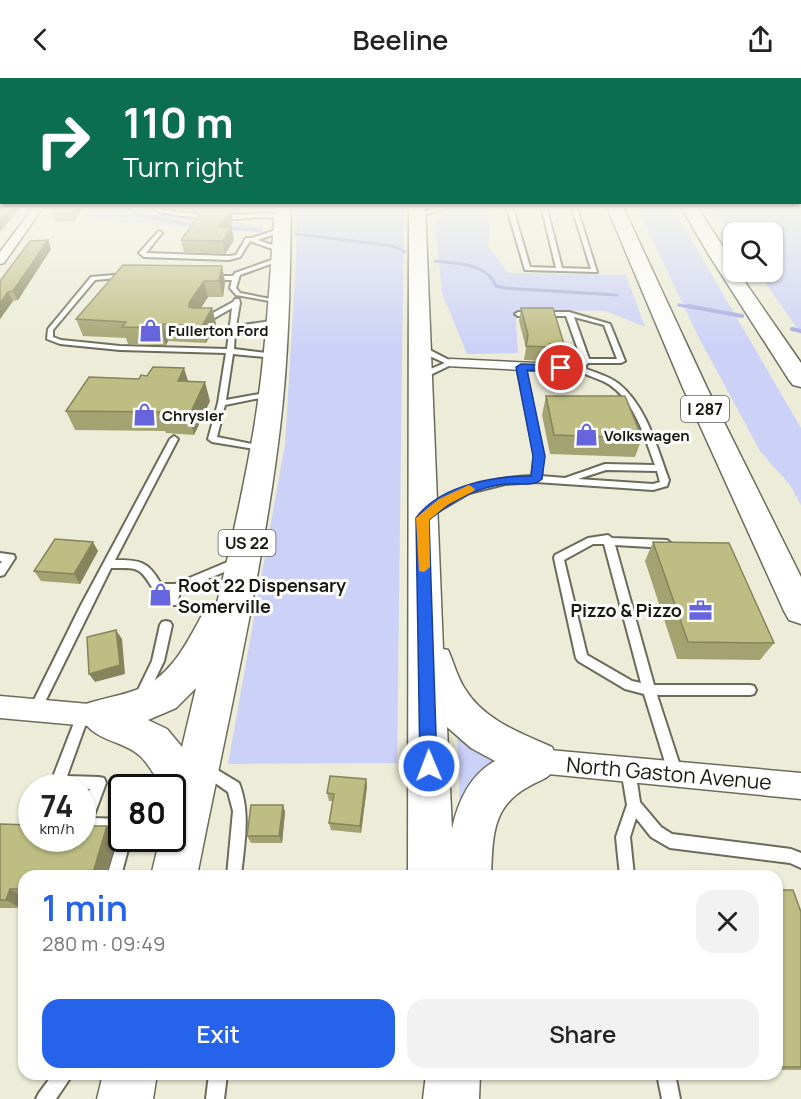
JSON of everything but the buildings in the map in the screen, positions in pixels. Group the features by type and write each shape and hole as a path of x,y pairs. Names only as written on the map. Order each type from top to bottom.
{"highway":[{"name":"US 22","path":"186,794 198,764 241,569 264,448 275,356 281,253"},
{"path":"418,253 431,870"},
{"name":"I 287","path":"635,253 695,388 801,611"},
{"path":"717,253 801,380"},
{"path":"106,714 155,702 170,692 173,668 241,569"},
{"path":"426,633 442,685 450,702 465,722 490,740 538,761"},
{"path":"106,714 153,742 171,764 173,774"},
{"path":"469,870 473,828 479,808 489,791 499,782 538,761"},
{"name":"US 22","path":"175,870 176,852"},
{"path":"125,1099 129,1080"},
{"path":"435,1080 436,1099"},
{"path":"451,1099 453,1080"}],"street":[{"path":"451,363 521,367 583,365"},
{"path":"0,707 106,714"},
{"name":"North Gaston Avenue","path":"538,761 801,786"}],"lane":[{"path":"142,253 144,255 229,258 238,256 240,253"},
{"path":"261,253 235,278 233,288 238,294 278,312"},
{"path":"523,253 527,269 595,270 589,253"},
{"path":"555,253 559,270"},
{"path":"136,277 93,278 50,330 49,338 60,342 120,348 230,351 275,356"},
{"path":"204,279 235,278"},
{"path":"238,294 222,403 212,439 264,448"},
{"path":"198,321 209,319 237,303"},
{"path":"232,329 278,312"},
{"path":"518,314 569,314 607,324 621,361 583,365"},
{"path":"422,518 443,502 479,484 536,479 660,486 665,482 640,420 625,394 613,383 583,365 569,314"},
{"path":"419,363 451,363"},
{"path":"419,363 451,363"},
{"path":"521,367 539,456 536,479"},
{"path":"222,403 271,394"},
{"path":"35,710 174,439"},
{"path":"566,481 600,468 660,468"},
{"path":"608,539 676,775"},
{"path":"679,544 591,540 559,558 580,651 587,663 629,685 650,690 750,690"},
{"path":"0,557 10,558 0,572"},
{"path":"108,564 140,565 148,568 158,588 176,588 241,569"},
{"path":"172,602 176,588"},
{"path":"166,625 173,668"},
{"path":"64,774 106,714"},
{"path":"198,764 234,788 240,811 235,870"},
{"path":"626,870 623,837 634,806 628,769"},
{"path":"634,806 656,832 670,841 791,856 801,861"},
{"path":"116,870 120,852"},
{"path":"45,1099 59,1080"},
{"path":"215,1099 217,1080"},
{"path":"667,1080 671,1099"}],"shaded area":[{"path":"296,253 403,253 397,763 228,764 285,444"},
{"path":"438,253 493,253 508,273 626,275 645,327 606,311 519,310 516,321 518,353 467,354 442,293"},
{"path":"659,253 699,253 801,428 801,505 790,485 760,451 697,334"},
{"path":"783,253 801,253 801,334 765,282 783,282"},
{"path":"457,732 510,758 460,812"}],"waterway":[{"path":"435,261 478,268 485,272 496,286 505,288 617,295"},
{"path":"679,305 696,308"},
{"path":"688,306 742,316"},
{"path":"792,329 801,331"}],"slow traffic":[{"path":"424,567 422,518 443,502 469,489"}],"place":[{"name":"Fullerton Ford","path":"150,330"},
{"name":"Chrysler","path":"144,415"},
{"name":"Volkswagen","path":"586,435"},
{"name":"Root 22 Dispensary Somerville","path":"160,595"},
{"name":"Pizzo & Pizzo","path":"700,610"}],"route":[{"path":"429,766 422,518 443,502 479,484 536,479 539,456 521,367 561,368"}]}
